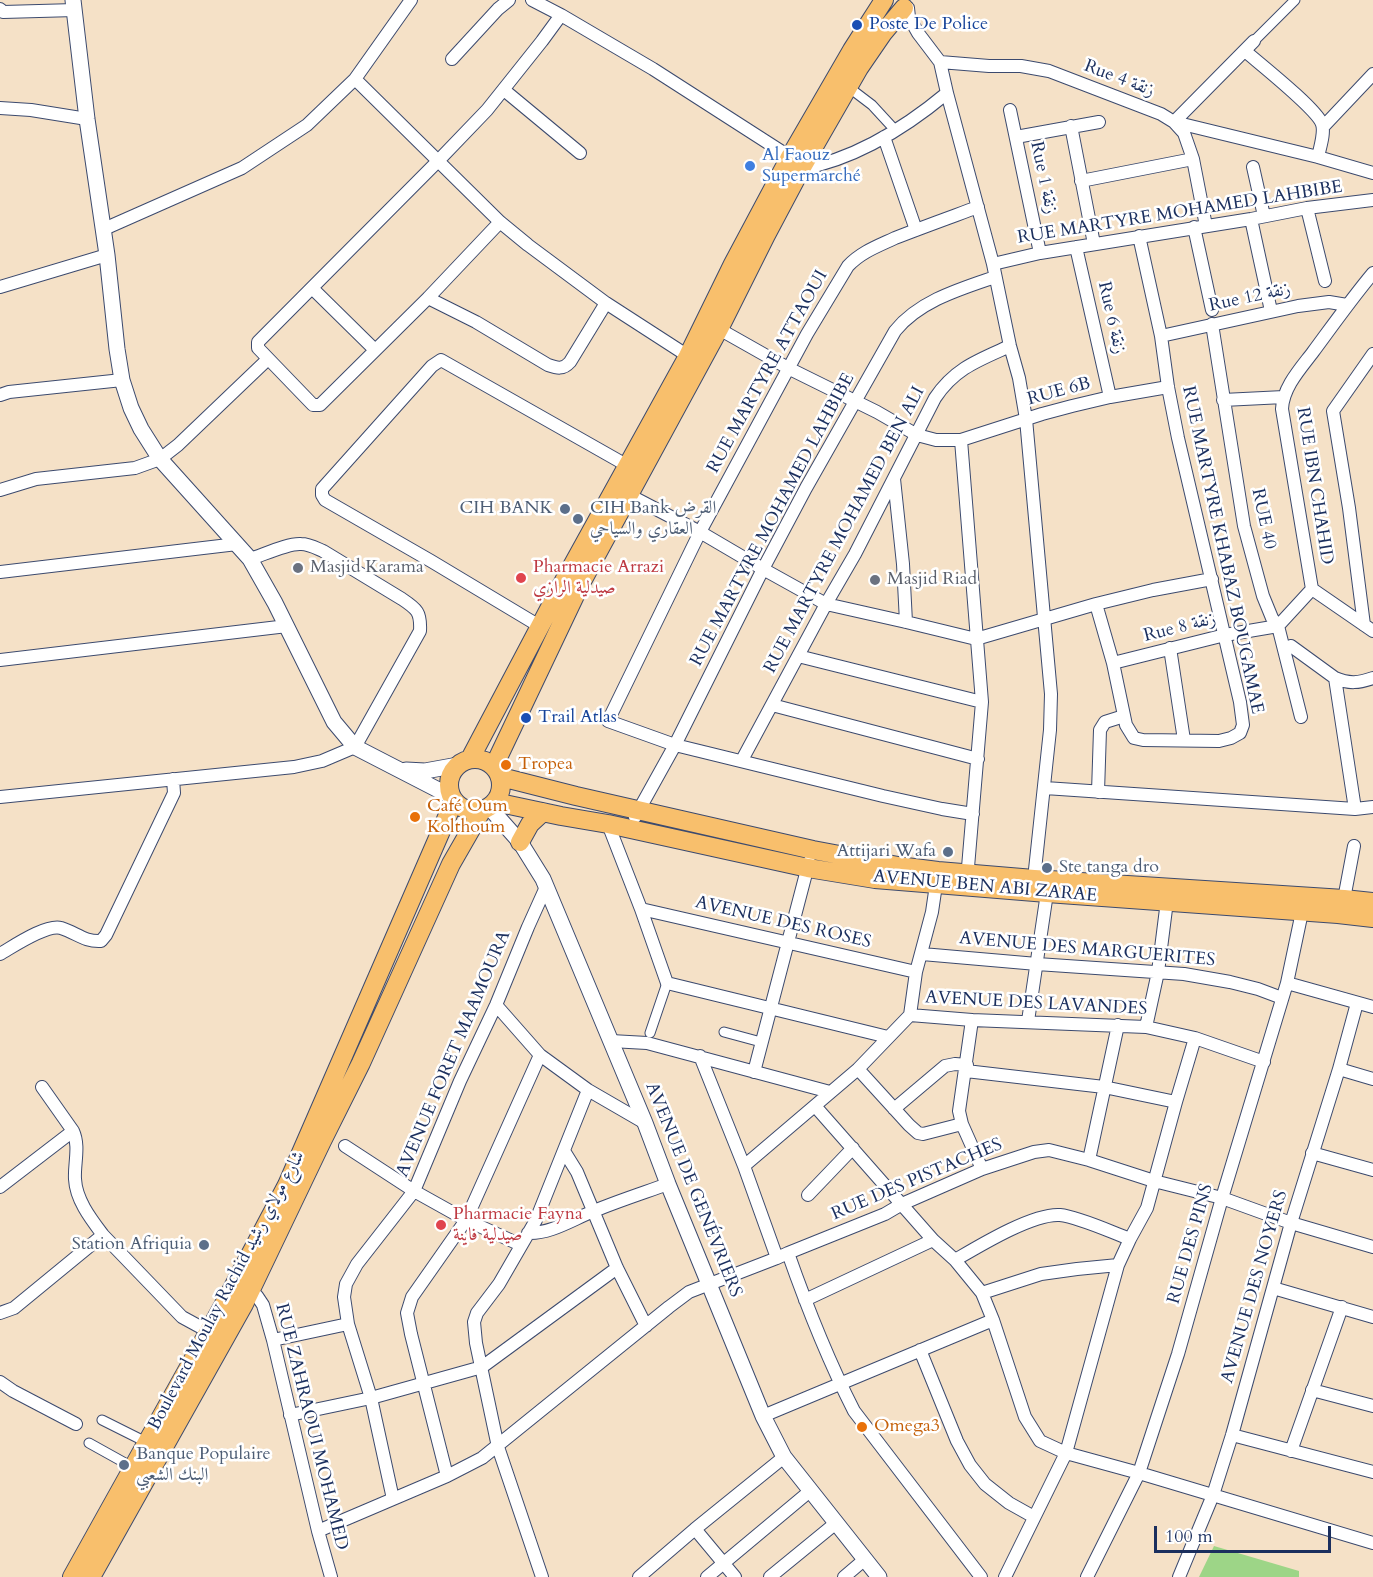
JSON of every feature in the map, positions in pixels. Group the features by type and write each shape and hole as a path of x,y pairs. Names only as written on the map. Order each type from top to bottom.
{"main road":[{"path":"884,0 852,50 796,163 761,245 719,329 579,585 497,771 501,790 489,806 472,811 462,808 453,799 449,784 452,773 464,762 541,627 688,356 734,264 796,163 904,4"},
{"path":"464,762 483,760 497,771"},
{"name":"AVENUE BEN ABI ZARAE","path":"497,771 576,796 638,810 875,879 1034,879 1373,902"},
{"name":"Boulevard Moulay Rachid شارع مولاي رشيد","path":"91,1577 216,1336 286,1185 453,799"},
{"name":"AVENUE BEN ABI ZARAE","path":"489,806 543,812 810,859"},
{"name":"Boulevard Moulay Rachid شارع مولاي رشيد","path":"72,1577 148,1443 216,1336 249,1292 361,1064 451,864 489,806"},
{"path":"520,842 530,824 543,812"},
{"name":"AVENUE BEN ABI ZARAE","path":"967,880 1047,893 1373,918"}],"street":[{"path":"104,229 242,168 307,125 356,79 411,0"},
{"path":"452,59 509,0"},
{"path":"532,0 653,69 796,163 820,165 840,159 890,134 924,112 947,93"},
{"path":"1212,310 1193,159 1184,133 1174,122 1295,0"},
{"path":"904,4 918,33 940,62 994,270 1026,419 1049,665 1051,714 1034,879"},
{"path":"1,12 74,5 122,380 136,418 160,459 250,559 287,626 334,722 355,747 453,799"},
{"path":"500,222 428,298 317,406 313,405 258,348 258,342 487,110 561,15"},
{"path":"1245,51 1302,100 1321,121 1323,127 1318,157"},
{"name":"Rue 4 زنقة","path":"940,62 1021,66 1050,71 1161,114 1174,122 1318,157 1373,173"},
{"path":"1323,127 1373,74"},
{"path":"356,79 500,222 606,303 688,356"},
{"path":"847,86 872,105 890,134 916,230"},
{"path":"504,90 580,153"},
{"path":"0,108 31,110 87,119"},
{"name":"Rue 1 زنقة","path":"1010,111 1040,253"},
{"path":"1016,137 1099,122"},
{"path":"1071,126 1094,244"},
{"path":"1081,181 1193,159"},
{"path":"1253,167 1264,216"},
{"name":"RUE MARTYRE MOHAMED LAHBIBE","path":"630,829 638,810 675,745 763,569 855,401 903,321 930,303 994,270 1040,253 1307,208 1373,201"},
{"name":"RUE MARTYRE ATTAOUI","path":"675,745 608,721 700,532 832,291 848,266 867,251 978,207"},
{"path":"1307,208 1325,281"},
{"path":"1251,219 1271,311"},
{"name":"RUE MARTYRE KHABAZ BOUGAMAE","path":"1096,604 1113,663 1128,731 1134,738 1184,741 1224,740 1240,733 1243,725 1240,702 1178,438 1161,336 1139,236"},
{"name":"Rue 6 زنقة","path":"1076,247 1110,397"},
{"path":"0,287 107,255"},
{"name":"RUE IBN CHAHID","path":"1369,628 1312,589 1282,414 1284,397 1295,377 1373,273"},
{"path":"312,288 375,350"},
{"path":"428,298 476,322 548,365 558,368 570,362 606,303"},
{"name":"Rue 12 زنقة","path":"1161,336 1271,311 1318,303 1347,305"},
{"name":"RUE 40","path":"1212,324 1244,526 1263,596 1278,626 1301,717"},
{"path":"719,329 917,435 936,440 961,440 982,702 967,880"},
{"name":"RUE MARTYRE MOHAMED BEN ALI","path":"742,760 826,603 855,554 935,398 958,372 1010,346"},
{"path":"1369,628 1333,411 1373,354"},
{"path":"0,490 36,479 135,468 160,459 178,445 268,359"},
{"path":"541,627 325,500 322,489 432,366 441,360 628,466"},
{"path":"0,395 33,389 122,380"},
{"name":"RUE 6B","path":"961,440 1051,411 1110,397 1168,387"},
{"path":"1223,400 1284,397"},
{"path":"894,479 903,564 906,622"},
{"path":"629,495 826,603 976,639 1096,604 1212,579"},
{"path":"0,797 294,767 322,761 355,747 420,631 419,614 402,599 310,545 300,543 250,559"},
{"path":"0,572 237,544"},
{"path":"1278,626 1312,589"},
{"path":"0,660 287,626"},
{"name":"Rue 8 زنقة","path":"1113,663 1225,635 1278,626"},
{"path":"1291,646 1335,678 1345,682 1354,683 1373,678"},
{"path":"1170,648 1184,741"},
{"path":"798,656 982,702"},
{"path":"1335,678 1355,809"},
{"path":"772,705 978,759"},
{"path":"1098,792 1100,728 1105,722 1124,716"},
{"path":"675,745 883,796 973,814"},
{"path":"400,770 425,771 464,762"},
{"path":"0,954 48,928 58,927 92,942 101,941 106,935 174,794 173,779"},
{"path":"1045,788 1355,809 1373,807"},
{"name":"AVENUE DE GENÉVRIERS","path":"489,806 520,842 537,867 546,887 645,1123 763,1416 784,1457 879,1577"},
{"path":"608,824 667,983 650,1033"},
{"path":"1344,899 1354,846"},
{"path":"754,1072 810,859"},
{"path":"744,1166 858,1069 910,1015 916,972 932,912 937,878"},
{"name":"AVENUE FORET MAAMOURA","path":"393,1499 371,1398 348,1324 344,1297 346,1284 357,1264 414,1191 546,887"},
{"path":"1028,1022 1047,893"},
{"path":"1146,1027 1158,972 1167,902"},
{"name":"AVENUE DES ROSES","path":"641,909 916,972"},
{"name":"RUE DES PINS","path":"1087,1577 1138,1473 1178,1354 1287,983 1302,912"},
{"name":"AVENUE DES MARGUERITES","path":"922,954 1184,974 1230,981 1282,998"},
{"path":"667,983 888,1037"},
{"path":"1287,983 1373,1007"},
{"name":"AVENUE DES NOYERS","path":"1179,1577 1213,1495 1232,1435 1291,1223 1357,1003"},
{"path":"496,1005 540,1055 588,1090 645,1123"},
{"name":"AVENUE DES LAVANDES","path":"910,1015 972,1020 1146,1027 1195,1038 1264,1062"},
{"path":"972,1020 959,1112 982,1169"},
{"path":"1089,1160 1118,1025"},
{"path":"724,1032 761,1042"},
{"path":"1005,1577 1066,1453 1119,1265 1147,1208 1195,1038"},
{"path":"611,1041 647,1043 830,1092"},
{"path":"447,1476 407,1313 412,1297 466,1220 540,1055"},
{"path":"700,1056 782,1256 805,1300 854,1411 981,1577"},
{"path":"894,1109 945,1066 955,1064 966,1068 1104,1087 1176,1102"},
{"path":"858,1069 913,1130 923,1134 962,1124"},
{"path":"1339,1069 1373,1079"},
{"path":"42,1087 74,1131 77,1141 75,1182 80,1201 103,1235 182,1317 216,1336"},
{"path":"542,1577 498,1447 476,1342 474,1322 477,1313 499,1284 536,1220 588,1090"},
{"path":"815,1106 933,1240 955,1260 982,1293 1025,1417 1040,1441 1066,1453 1373,1543"},
{"path":"0,1187 74,1131"},
{"path":"345,1146 414,1191 466,1220 521,1245"},
{"path":"808,1195 853,1148"},
{"name":"RUE DES PISTACHES","path":"318,1531 447,1476 482,1458 689,1292 885,1214 902,1204 982,1169 1034,1152 1049,1150 1089,1160 1154,1181 1222,1198 1291,1223 1373,1247"},
{"path":"564,1151 577,1172 616,1268 646,1326"},
{"path":"1312,1153 1373,1170"},
{"path":"528,1233 554,1228 668,1184"},
{"path":"955,1260 988,1240 1050,1216 1074,1218 1130,1239"},
{"path":"0,1312 14,1308 103,1235"},
{"path":"805,1300 933,1240"},
{"path":"982,1293 1041,1274 1119,1265"},
{"path":"290,1415 371,1398 482,1367 616,1268"},
{"path":"1273,1288 1373,1317"},
{"name":"RUE ZAHRAOUI MOHAMED","path":"249,1292 257,1296 263,1305 331,1577"},
{"path":"1291,1451 1342,1307"},
{"path":"763,1416 993,1320"},
{"path":"273,1340 348,1324"},
{"path":"920,1350 957,1441 970,1465 986,1484 1009,1503 1034,1517"},
{"path":"0,1382 76,1424"},
{"path":"1312,1390 1373,1406"},
{"path":"102,1420 148,1443"},
{"path":"1232,1435 1373,1472"},
{"path":"89,1443 134,1468"},
{"path":"639,1577 784,1457"},
{"path":"707,1577 810,1491"},
{"path":"770,1577 836,1523"},
{"path":"695,1529 735,1577"},
{"path":"844,1577 864,1560"}],"green space":[{"path":"1214,1546 1299,1571 1299,1577 1199,1577"}],"place":[{"name":"Poste De Police","path":"857,25"},
{"name":"Al Faouz Supermarché","path":"750,166"},
{"name":"CIH BANK","path":"565,509"},
{"name":"CIH Bank القرض العقاري والسياحي","path":"578,519"},
{"name":"Masjid Karama","path":"298,568"},
{"name":"Pharmacie Arrazi صيدلية الرازي","path":"521,578"},
{"name":"Masjid Riad","path":"875,580"},
{"name":"Trail Atlas","path":"526,718"},
{"name":"Tropea","path":"506,765"},
{"name":"Café Oum Kolthoum","path":"415,817"},
{"name":"Attijari Wafa","path":"948,852"},
{"name":"Ste tanga dro","path":"1047,868"},
{"name":"Pharmacie Fayna صيدلية فاينة","path":"441,1225"},
{"name":"Station Afriquia","path":"204,1245"},
{"name":"Omega3","path":"862,1427"},
{"name":"Banque Populaire البنك الشعبي","path":"124,1465"}]}
